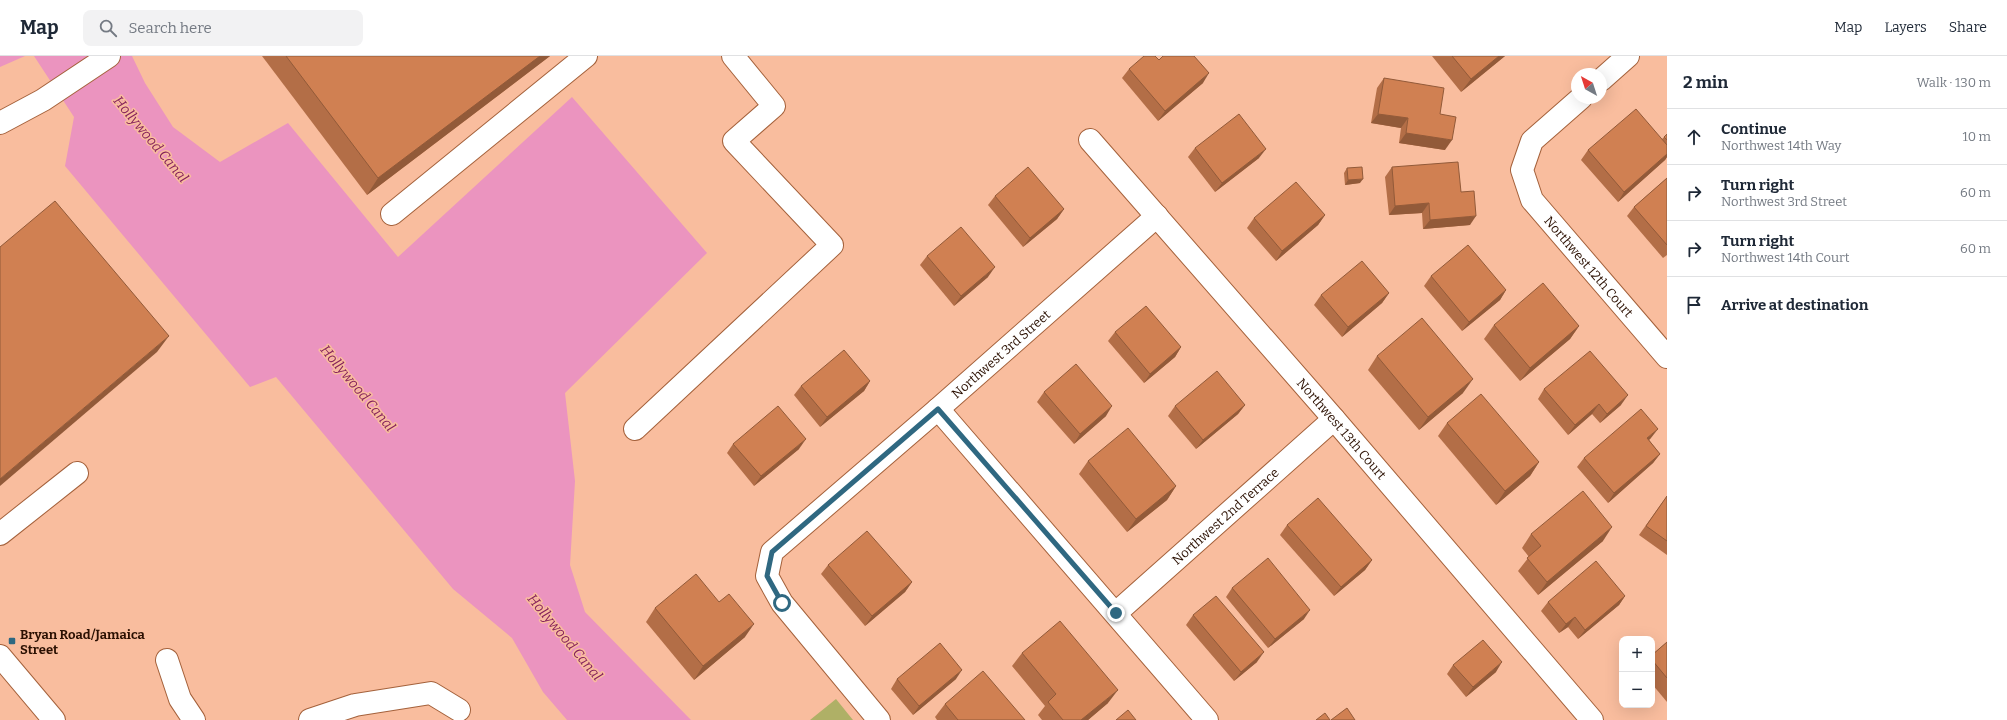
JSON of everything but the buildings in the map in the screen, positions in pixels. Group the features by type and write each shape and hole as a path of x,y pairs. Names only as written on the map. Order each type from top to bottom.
{"street":[{"path":"0,123 43,100 109,56"},
{"path":"392,214 586,56"},
{"path":"635,428 832,245 734,141 774,106 733,56"},
{"path":"1607,75 1628,56"},
{"name":"Northwest 12th Court","path":"1574,104 1532,141 1522,170 1532,200 1667,357"},
{"name":"Northwest 13th Court","path":"1090,140 1334,419 1592,720"},
{"name":"Northwest 3rd Street","path":"879,720 782,603 767,576 772,552 938,409 1157,216"},
{"path":"938,409 1207,720"},
{"name":"Northwest 2nd Terrace","path":"1116,613 1334,419"},
{"path":"0,534 77,474"},
{"path":"0,656 54,720"},
{"path":"168,660 180,699 194,720"},
{"path":"310,720 355,705 431,694 459,710"}],"shaded area":[{"path":"836,699 853,720 810,720"}],"water":[{"path":"0,56 25,56 0,67"},
{"name":"Hollywood Canal","path":"34,56 132,56 145,83 173,127 220,162 288,123 398,257 572,97 707,253 565,393 575,481 570,565 585,612 691,720 567,720 543,692 512,638 453,589 276,377 250,387 65,166 74,117"}],"place":[{"name":"Bryan Road/Jamaica Street","path":"12,641"}],"route":[{"path":"782,603 767,576 772,552 938,409 1116,613"}]}
